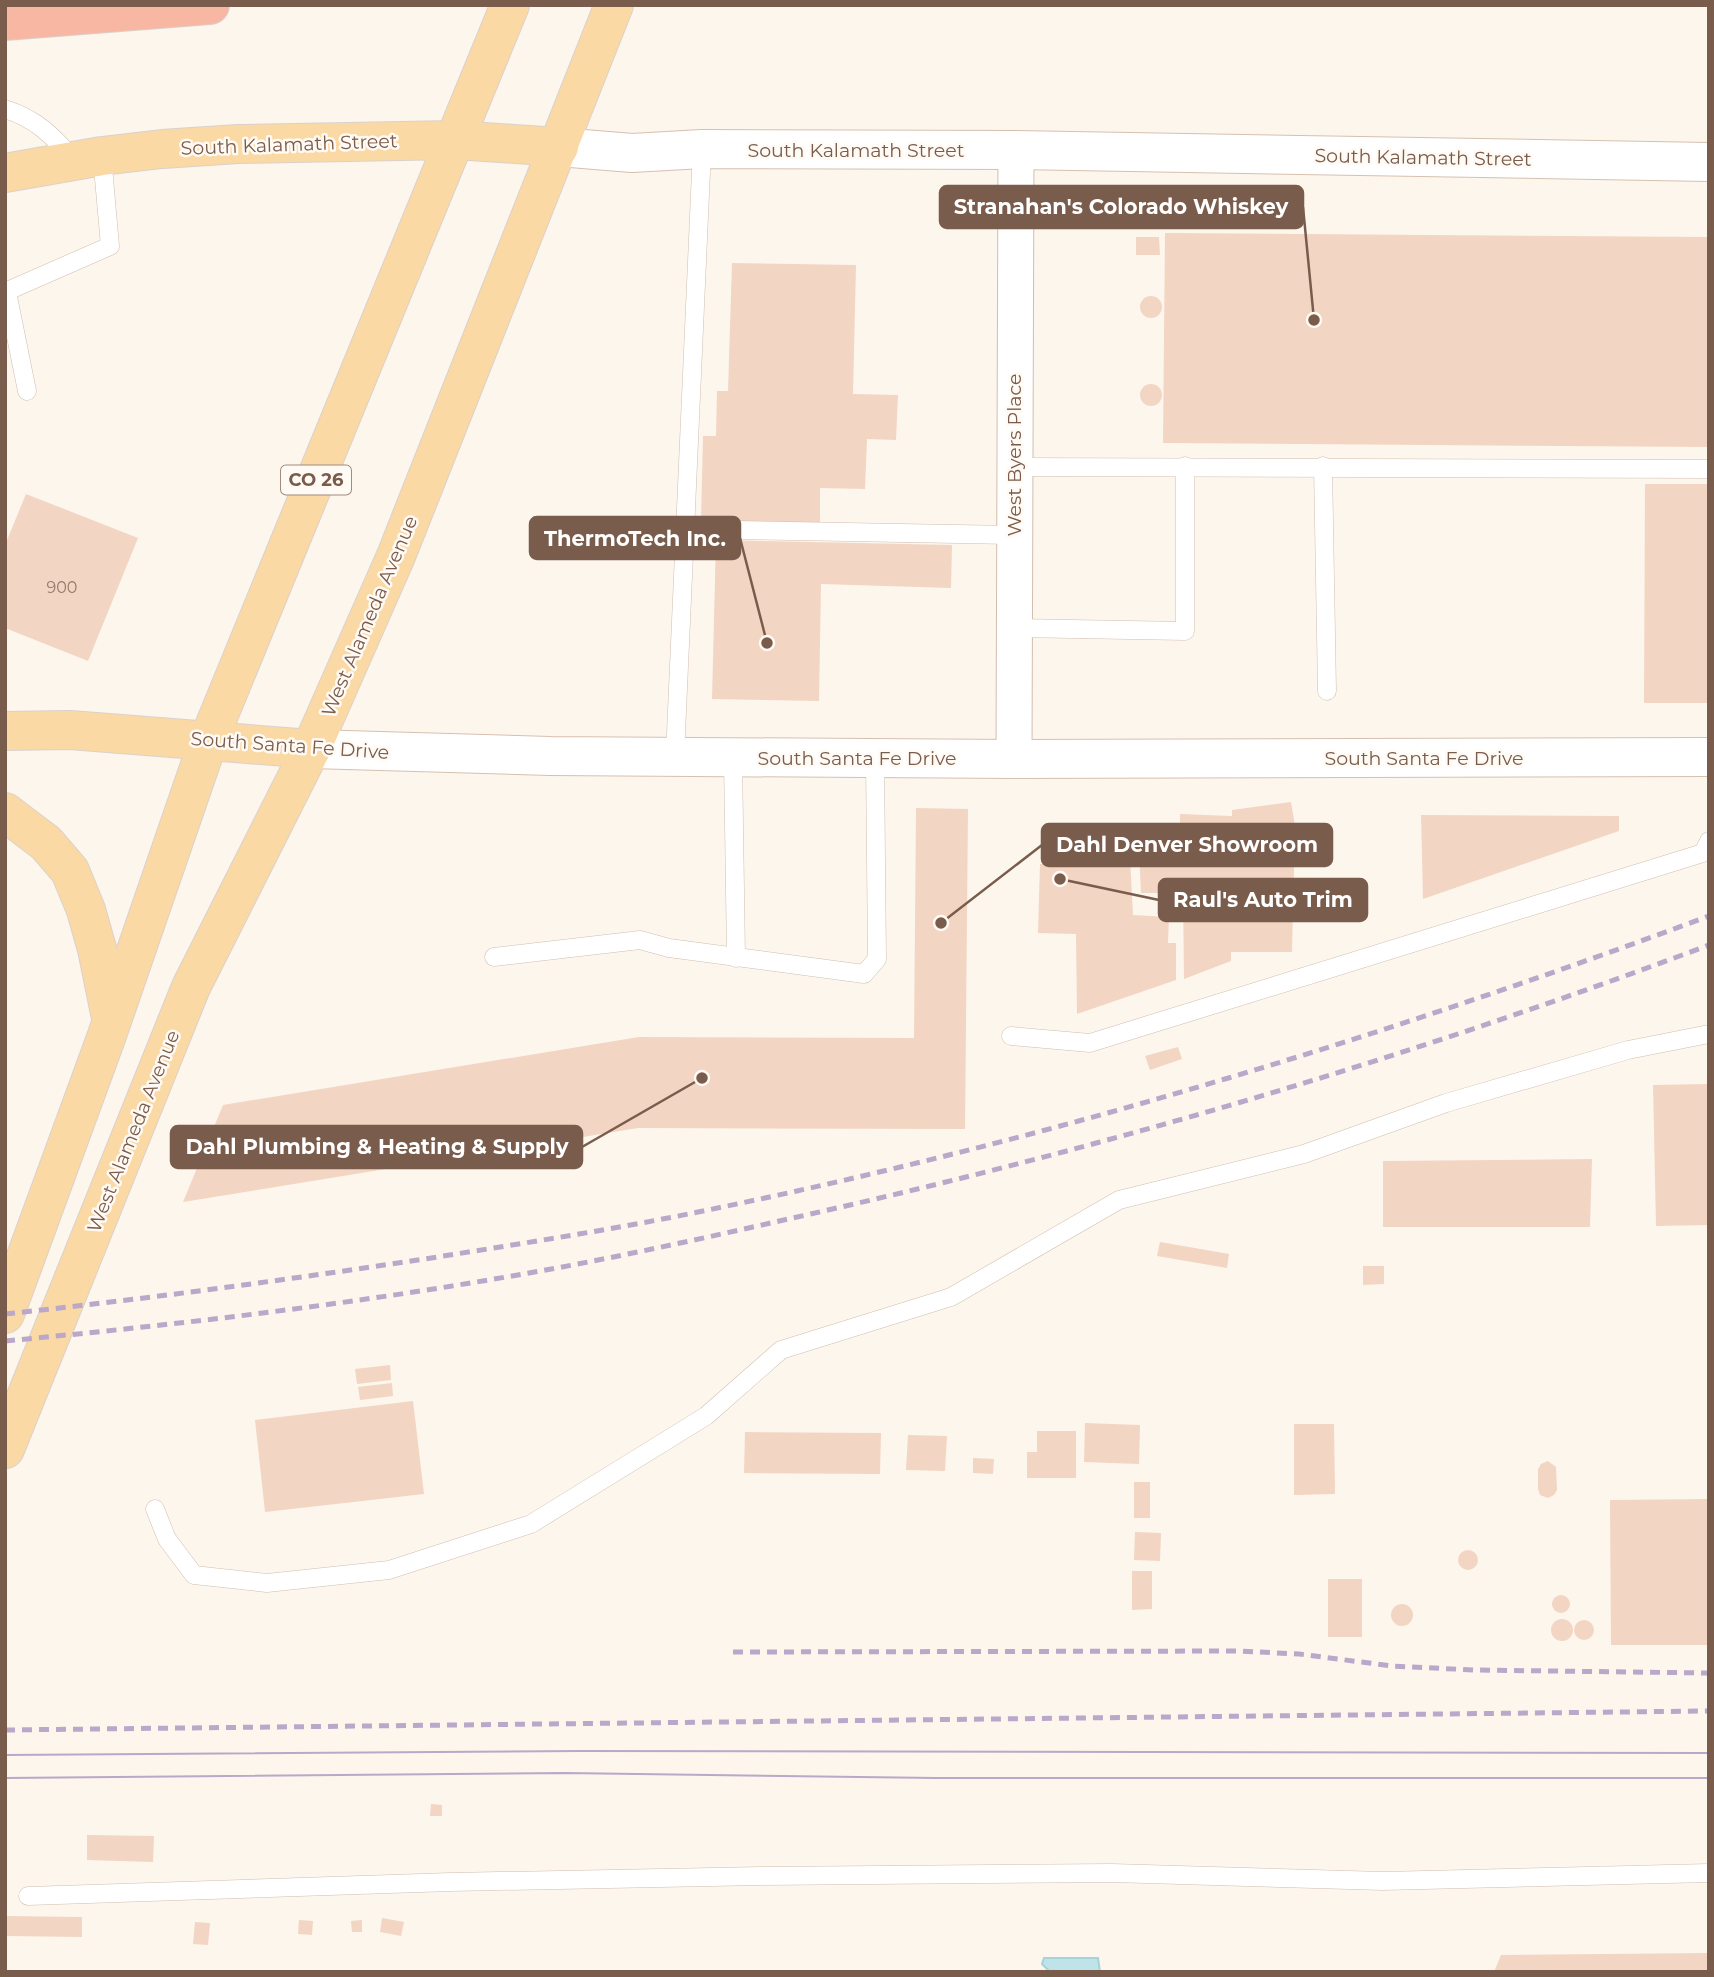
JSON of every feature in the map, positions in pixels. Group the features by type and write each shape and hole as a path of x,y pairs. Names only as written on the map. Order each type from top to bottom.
{"highway":[{"path":"5,21 210,5"}],"main road":[{"name":"CO 26","path":"209,739 510,5"},
{"name":"West Alameda Avenue","path":"5,1449 191,987 311,748 396,556 614,5"},
{"name":"South Kalamath Street","path":"5,173 87,157 162,149 238,144 455,140 632,153 702,149 1016,150 1709,162"},
{"name":"South Santa Fe Drive","path":"5,731 70,730 311,748 463,754 1014,759 1709,757"},
{"path":"5,1314 112,1020 209,739"},
{"path":"5,812 46,843 70,871 86,910 97,948 112,1020"}],"street":[{"name":"West Byers Place","path":"1014,759 1016,150"}],"lane":[{"path":"5,109 20,114 87,157 110,246 6,292 11,344 27,391"},
{"path":"675,757 702,149"},
{"path":"1013,628 1185,631 1185,466"},
{"path":"1014,467 1709,469"},
{"path":"1323,467 1327,691"},
{"path":"684,529 1013,534"},
{"path":"733,757 736,958"},
{"path":"494,957 640,940 668,948 864,974 877,958 875,758"},
{"path":"1011,1036 1090,1043 1703,853 1709,841"},
{"path":"155,1509 167,1539 194,1575 267,1583 389,1570 531,1524 706,1416 781,1350 951,1297 1119,1200 1304,1154 1446,1103 1628,1050 1709,1034"},
{"path":"28,1896 451,1882 762,1876 1112,1873 1383,1881 1709,1873"}],"water":[{"path":"1044,1958 1098,1958 1100,1972 1050,1972 1042,1964"}],"building":[{"path":"1165,233 1709,237 1709,447 1163,443"},
{"path":"1136,237 1159,237 1160,255 1136,255"},
{"path":"732,263 856,265 853,394 898,395 896,440 867,439 865,489 820,488 820,523 701,520 703,436 716,436 717,391 728,391"},
{"path":"1151,296 1159,299 1162,307 1159,315 1151,318 1143,315 1140,307 1143,299"},
{"path":"1151,384 1159,387 1162,395 1159,403 1151,406 1143,403 1140,395 1143,387"},
{"path":"1645,484 1709,484 1709,703 1644,703"},
{"path":"26,494 138,538 88,661 5,628 5,545"},
{"path":"716,540 952,545 951,588 821,584 819,701 712,699"},
{"path":"1291,802 1295,826 1292,952 1231,952 1231,961 1184,979 1183,893 1141,893 1138,831 1180,830 1180,814 1232,816 1232,810"},
{"path":"916,808 968,809 965,1129 638,1128 183,1202 223,1105 639,1037 914,1038"},
{"path":"1421,815 1619,816 1619,831 1423,899"},
{"path":"1112,837 1129,837 1133,915 1169,917 1168,943 1176,943 1176,980 1077,1014 1076,934 1038,933 1040,864 1101,864"},
{"path":"1178,1047 1182,1059 1150,1070 1145,1056"},
{"path":"1709,1084 1709,1225 1656,1226 1653,1085"},
{"path":"1592,1159 1590,1227 1383,1227 1383,1161"},
{"path":"1160,1242 1229,1254 1227,1268 1157,1256"},
{"path":"1363,1266 1384,1266 1384,1284 1363,1285"},
{"path":"390,1365 391,1380 357,1384 355,1369"},
{"path":"392,1383 393,1396 360,1400 358,1387"},
{"path":"413,1401 424,1494 265,1512 255,1420"},
{"path":"1085,1423 1140,1425 1139,1464 1084,1462"},
{"path":"1294,1424 1334,1424 1335,1494 1294,1495"},
{"path":"1037,1431 1076,1431 1076,1478 1027,1478 1027,1452 1037,1452"},
{"path":"745,1432 881,1433 880,1474 744,1473"},
{"path":"908,1435 947,1436 945,1471 906,1470"},
{"path":"973,1458 994,1459 993,1474 973,1473"},
{"path":"1548,1461 1556,1467 1557,1490 1548,1498 1540,1495 1538,1469"},
{"path":"1134,1482 1150,1482 1150,1518 1134,1518"},
{"path":"1709,1499 1709,1645 1611,1645 1610,1500"},
{"path":"1135,1532 1161,1533 1160,1561 1134,1560"},
{"path":"1468,1550 1475,1553 1478,1560 1475,1567 1468,1570 1461,1567 1458,1560 1461,1553"},
{"path":"1132,1571 1152,1571 1152,1609 1132,1610"},
{"path":"1328,1579 1362,1579 1362,1637 1328,1637"},
{"path":"1557,1595 1565,1595 1570,1604 1568,1611 1557,1613 1552,1608 1552,1600"},
{"path":"1402,1604 1410,1607 1413,1615 1410,1623 1402,1626 1394,1623 1391,1615 1394,1607"},
{"path":"1562,1619 1570,1622 1573,1630 1570,1638 1562,1641 1554,1638 1551,1630 1554,1622"},
{"path":"1584,1620 1591,1623 1594,1630 1591,1637 1584,1640 1577,1637 1574,1630 1577,1623"},
{"path":"431,1804 442,1805 442,1816 430,1816"},
{"path":"87,1835 154,1836 153,1862 87,1860"},
{"path":"5,1916 82,1917 82,1937 5,1936"},
{"path":"382,1918 404,1922 401,1936 380,1932"},
{"path":"299,1920 313,1921 312,1935 298,1934"},
{"path":"362,1920 362,1932 352,1932 351,1921"},
{"path":"195,1922 210,1923 208,1945 193,1944"},
{"path":"1709,1953 1709,1972 1494,1972 1501,1955"}],"tram line":[{"path":"5,1755 580,1751 1709,1753"},
{"path":"5,1778 565,1773 936,1778 1709,1778"}],"railway":[{"path":"5,1314 215,1289 425,1259 634,1224 831,1183 959,1153 1212,1083 1462,1004 1709,916"},
{"path":"5,1341 260,1313 386,1296 623,1255 806,1215 1035,1159 1262,1096 1487,1024 1709,945"},
{"path":"733,1652 1239,1651 1299,1654 1392,1666 1474,1670 1709,1673"},
{"path":"5,1730 1709,1711"}],"place":[{"name":"Stranahan's Colorado Whiskey","path":"1314,320"},
{"name":"ThermoTech Inc.","path":"767,643"},
{"name":"Raul's Auto Trim","path":"1060,879"},
{"name":"Dahl Denver Showroom","path":"941,923"},
{"name":"Dahl Plumbing & Heating & Supply","path":"702,1078"}]}
